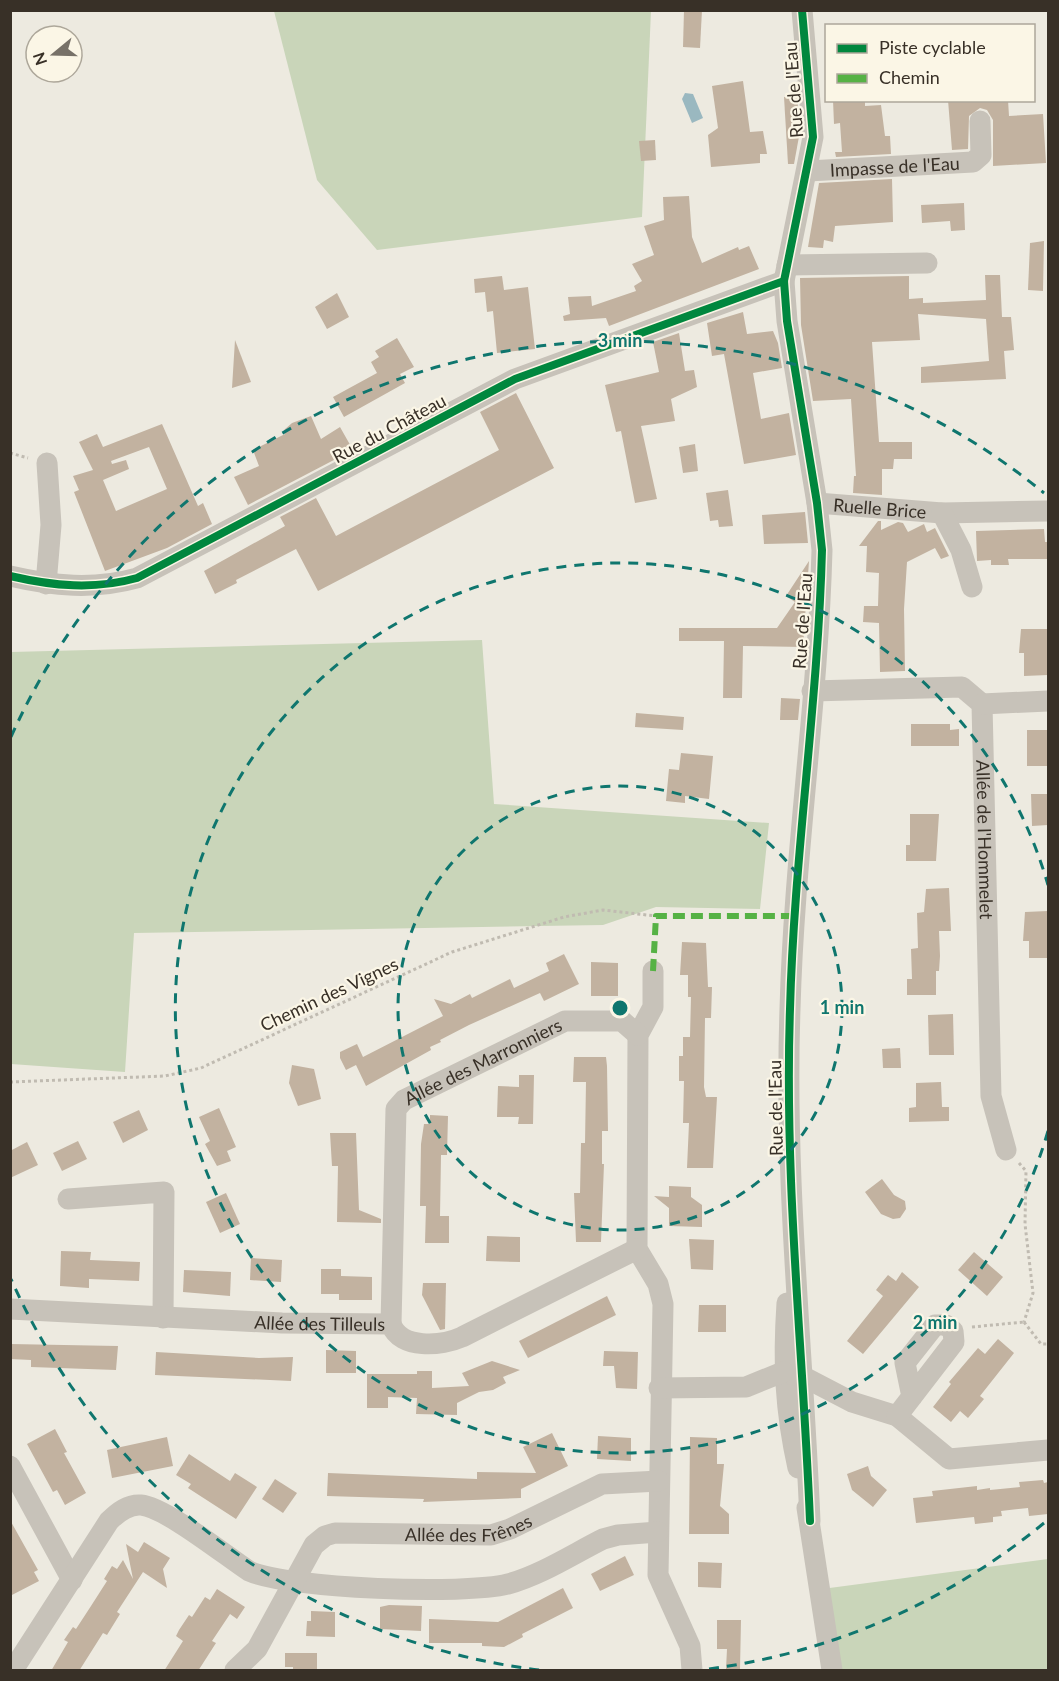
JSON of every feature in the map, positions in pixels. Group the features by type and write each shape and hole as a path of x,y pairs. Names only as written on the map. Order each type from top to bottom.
{"street":[{"name":"Rue de l'Eau","path":"802,10 813,120 808,171 786,273 787,321 817,503 822,550 789,1009 793,1375 810,1521 832,1671"},
{"name":"Impasse de l'Eau","path":"808,171 973,162 981,155 980,121"},
{"name":"Rue du Château","path":"10,576 46,584 112,585 136,578 515,379 786,273 927,263"},
{"path":"46,584 51,525 47,463"},
{"name":"Ruelle Brice","path":"817,503 942,513 1048,511"},
{"name":"Ruelle Brice","path":"942,513 961,550 972,588"},
{"path":"812,691 962,687 982,704 1048,701"},
{"name":"Allée de l'Hommelet","path":"982,704 990,1096 1006,1150"},
{"path":"653,971 653,1007 638,1035 637,1249 662,1294 658,1575 690,1646 692,1671"},
{"name":"Allée des Marronniers","path":"391,1324 396,1109 404,1100 565,1020 622,1021 638,1035"},
{"path":"68,1199 165,1192 163,1318"},
{"name":"Allée des Tilleuls","path":"10,1309 163,1318 391,1324 399,1336 408,1341 438,1344 451,1342 637,1249"},
{"path":"897,1416 954,1342 953,1331"},
{"path":"659,1388 746,1387 793,1375 852,1402 897,1416 949,1459 1048,1450"},
{"path":"746,1387 795,1403 852,1402"},
{"path":"10,1466 72,1580"},
{"name":"Allée des Frênes","path":"235,1671 257,1649 314,1545 325,1536 335,1533 491,1535 510,1530 602,1484 659,1481"},
{"path":"12,1671 109,1521 119,1511 142,1505 161,1511 261,1577 294,1582 389,1587 497,1586 522,1580 603,1539 618,1534 658,1532"}],"path":[{"path":"1006,1150 1026,1171 1024,1224 1033,1293 1024,1322"},
{"path":"953,1331 1024,1322"},
{"path":"1024,1322 1041,1344 1048,1344"}],"green space":[{"path":"274,11 651,11 642,217 377,250 317,180"},
{"path":"482,640 494,804 769,823 760,909 656,907 603,925 134,933 125,1072 11,1064 11,652"},
{"path":"1048,1559 1048,1670 842,1670 822,1589"}],"water":[{"path":"685,93 693,94 703,118 692,123 682,99"}],"building":[{"path":"684,10 702,10 700,48 683,47"},
{"path":"743,81 750,132 763,131 767,154 760,154 760,163 711,167 708,135 718,128 712,86"},
{"path":"797,96 800,131 794,164 788,164 784,97"},
{"path":"833,102 865,102 865,106 881,105 885,136 890,136 891,154 836,157 835,152 842,152 840,123 834,124"},
{"path":"948,102 1008,102 1009,116 1043,114 1046,163 993,166 993,120 987,110 980,108 969,116 968,149 952,150"},
{"path":"655,140 656,160 641,161 639,141"},
{"path":"892,179 893,222 835,226 833,242 824,240 823,248 808,247 819,183"},
{"path":"689,196 692,237 702,263 738,247 739,250 749,246 759,269 609,326 606,318 564,321 563,316 570,314 568,297 591,296 592,306 636,291 634,286 642,281 632,264 654,255 644,226 664,220 663,197"},
{"path":"964,203 965,230 951,231 950,221 922,223 921,205"},
{"path":"1044,241 1043,291 1028,290 1030,243"},
{"path":"985,275 1000,275 1002,317 1011,317 1014,350 1004,351 1006,379 921,383 921,367 989,361 986,319 918,314 920,340 872,342 879,442 912,442 912,459 894,459 893,469 882,469 882,495 853,493 854,476 856,476 851,399 813,401 801,325 800,278 909,276 909,299 923,298 923,303 986,300"},
{"path":"502,276 504,290 528,287 535,349 497,353 493,311 487,312 485,292 475,293 474,279"},
{"path":"337,293 349,317 327,329 315,307"},
{"path":"743,312 747,334 773,331 778,343 782,368 753,373 761,419 789,413 796,455 744,464 724,354 712,356 707,323"},
{"path":"679,333 685,371 694,370 697,387 671,399 675,421 641,426 657,499 635,503 621,431 616,432 605,385 659,372 653,342"},
{"path":"397,338 414,367 400,374 405,383 344,417 333,397 377,373 371,362 379,357 375,351"},
{"path":"235,340 251,382 232,388"},
{"path":"516,393 554,468 318,591 296,549 236,580 237,583 215,594 204,571 285,526 280,517 316,498 336,536 499,450 480,412"},
{"path":"311,416 321,439 340,427 353,450 248,505 234,477 259,466 253,450 285,434 284,430 292,423"},
{"path":"162,424 198,506 203,503 212,524 167,548 105,571 74,492 79,490 73,476 93,470 79,442 97,434 103,447","holes":["149,447 167,489 116,511 103,480 129,469 126,460 112,464 111,461"]},
{"path":"695,444 698,471 683,473 679,447"},
{"path":"728,490 733,526 719,527 718,520 710,521 706,493"},
{"path":"805,512 808,543 764,544 762,515"},
{"path":"878,521 881,521 881,530 898,522 903,523 908,532 924,524 927,532 935,528 949,556 941,559 935,548 907,562 904,609 905,671 880,672 879,623 863,622 864,606 878,606 879,573 866,572 867,546 859,546"},
{"path":"1044,529 1045,542 1048,542 1048,559 1008,559 1009,565 991,565 991,560 977,561 976,531"},
{"path":"809,561 803,647 743,646 742,698 723,698 724,641 679,641 679,628 777,628 795,602 786,596"},
{"path":"1021,629 1048,629 1048,675 1024,676 1024,653 1019,653"},
{"path":"781,698 800,699 798,720 780,720"},
{"path":"636,713 684,717 683,730 635,727"},
{"path":"911,724 950,724 950,730 959,729 959,746 911,746"},
{"path":"1027,730 1048,730 1048,766 1027,766"},
{"path":"681,753 713,756 709,799 685,796 685,803 666,801 669,769 679,770"},
{"path":"1031,794 1048,794 1048,825 1032,826"},
{"path":"910,814 939,814 936,861 906,861 906,845 910,845"},
{"path":"949,888 951,931 939,931 940,956 939,971 936,971 936,995 907,995 907,979 912,979 911,949 918,948 917,913 924,912 926,889"},
{"path":"1048,911 1048,958 1029,958 1029,941 1023,941 1025,912"},
{"path":"682,942 706,943 708,987 712,987 711,1018 705,1018 704,1087 706,1097 717,1097 713,1168 687,1168 689,1123 683,1123 684,1081 679,1081 679,1056 683,1056 683,1037 690,1037 691,997 688,997 688,975 680,975"},
{"path":"564,954 579,984 544,1001 540,993 469,1025 440,1040 441,1042 430,1047 431,1050 366,1086 356,1065 346,1070 340,1058 340,1052 357,1044 363,1057 443,1016 434,999 451,1004 470,994 472,998 510,979 514,988 549,971 546,963"},
{"path":"591,962 618,963 618,996 591,996"},
{"path":"953,1014 954,1055 929,1055 928,1015"},
{"path":"900,1048 901,1068 883,1068 882,1049"},
{"path":"574,1057 606,1057 608,1131 602,1131 602,1164 604,1164 601,1242 576,1242 574,1193 580,1193 581,1143 585,1143 586,1082 573,1082"},
{"path":"292,1065 314,1069 321,1099 298,1106 289,1083"},
{"path":"519,1075 534,1075 533,1124 518,1124 519,1117 497,1117 498,1086 519,1087"},
{"path":"941,1082 942,1107 949,1107 949,1121 909,1122 909,1108 916,1107 916,1083"},
{"path":"219,1108 236,1147 227,1151 231,1161 217,1166 205,1144 210,1141 199,1117"},
{"path":"139,1110 148,1130 123,1143 113,1122"},
{"path":"430,1115 448,1116 447,1155 441,1155 440,1216 449,1216 449,1243 425,1243 426,1206 420,1206 421,1144 424,1124 430,1124"},
{"path":"330,1133 356,1133 359,1210 381,1219 381,1223 337,1222 338,1166 332,1166"},
{"path":"78,1141 87,1159 62,1171 53,1153"},
{"path":"27,1142 38,1165 10,1178 10,1151"},
{"path":"882,1179 894,1195 905,1201 906,1209 900,1218 893,1219 881,1214 865,1192"},
{"path":"669,1186 691,1187 691,1197 702,1205 702,1227 669,1226 669,1208 654,1196 669,1197"},
{"path":"226,1193 240,1224 220,1233 206,1202"},
{"path":"487,1236 520,1237 520,1262 486,1261"},
{"path":"689,1239 714,1240 713,1270 691,1269"},
{"path":"61,1251 91,1252 90,1260 140,1262 139,1281 89,1279 89,1288 60,1286"},
{"path":"974,1252 1003,1277 987,1296 958,1270"},
{"path":"251,1258 282,1260 281,1282 250,1280"},
{"path":"321,1269 341,1269 341,1276 372,1277 372,1300 339,1300 339,1294 321,1294"},
{"path":"184,1270 231,1272 230,1296 183,1292"},
{"path":"902,1272 919,1287 863,1354 847,1341 883,1296 876,1290 883,1281 888,1275 896,1281"},
{"path":"423,1283 446,1283 445,1329 440,1330 422,1295"},
{"path":"607,1296 616,1315 528,1358 519,1341"},
{"path":"699,1305 726,1305 726,1332 698,1332"},
{"path":"998,1339 1014,1353 980,1396 984,1399 968,1418 960,1411 951,1422 933,1407 951,1384 949,1382 978,1348 985,1354"},
{"path":"10,1344 118,1346 116,1370 31,1367 31,1360 10,1359"},
{"path":"326,1350 356,1351 356,1373 326,1373"},
{"path":"604,1351 638,1352 637,1389 616,1388 614,1366 603,1366"},
{"path":"156,1352 259,1358 293,1357 291,1381 155,1375"},
{"path":"492,1361 520,1370 503,1377 506,1383 493,1390 479,1392 457,1403 457,1415 416,1414 417,1398 388,1397 388,1408 367,1408 367,1374 417,1374 417,1371 432,1371 432,1388 469,1386 462,1373"},
{"path":"55,1429 67,1452 64,1453 86,1493 65,1505 57,1490 53,1492 27,1444"},
{"path":"552,1433 568,1466 521,1489 521,1498 423,1502 424,1499 327,1496 328,1473 477,1479 477,1472 536,1473 523,1447"},
{"path":"598,1436 631,1438 631,1461 597,1459"},
{"path":"167,1437 173,1466 112,1478 107,1450"},
{"path":"690,1437 717,1438 717,1464 724,1464 720,1506 729,1514 729,1534 689,1534"},
{"path":"189,1454 230,1481 235,1473 257,1487 236,1519 188,1488 191,1484 176,1475"},
{"path":"868,1466 871,1476 887,1490 873,1507 852,1490 847,1474"},
{"path":"275,1479 297,1493 283,1513 262,1499"},
{"path":"1043,1480 1044,1483 1048,1482 1048,1514 1029,1516 1028,1508 1001,1511 1002,1516 993,1517 993,1522 975,1524 974,1517 916,1523 913,1498 933,1496 932,1491 977,1486 977,1490 990,1488 990,1490 1020,1487 1019,1482"},
{"path":"10,1520 38,1570 34,1572 39,1581 10,1596"},
{"path":"144,1542 170,1558 163,1569 167,1588 143,1572 117,1612 120,1614 107,1635 103,1633 79,1671 51,1671 68,1642 64,1640 73,1627 76,1629 91,1606 107,1581 104,1579 112,1566 117,1569 123,1560 133,1579 126,1544 138,1552"},
{"path":"625,1556 634,1575 600,1591 591,1574"},
{"path":"698,1562 722,1563 721,1588 698,1587"},
{"path":"563,1588 573,1608 522,1634 523,1637 504,1647 482,1646 482,1643 429,1643 429,1619 498,1622"},
{"path":"217,1589 245,1607 237,1619 230,1614 212,1641 216,1643 198,1671 164,1671 183,1641 176,1636 179,1630 189,1615 192,1617 205,1597 210,1600"},
{"path":"422,1606 421,1631 380,1629 380,1607"},
{"path":"311,1611 335,1612 335,1637 306,1636 307,1621 311,1621"},
{"path":"717,1620 741,1620 740,1669 726,1669 727,1649 717,1649"},
{"path":"285,1653 317,1653 317,1671 293,1671 293,1667 285,1667"}],"marked path":[{"path":"653,971 656,916 795,916"}],"cycle path":[{"path":"802,10 813,137 784,281 787,321 817,503 822,550 816,665 792,952 789,1073 792,1201 810,1521"},
{"path":"10,576 74,585 105,584 137,578 515,379 784,281"}]}
